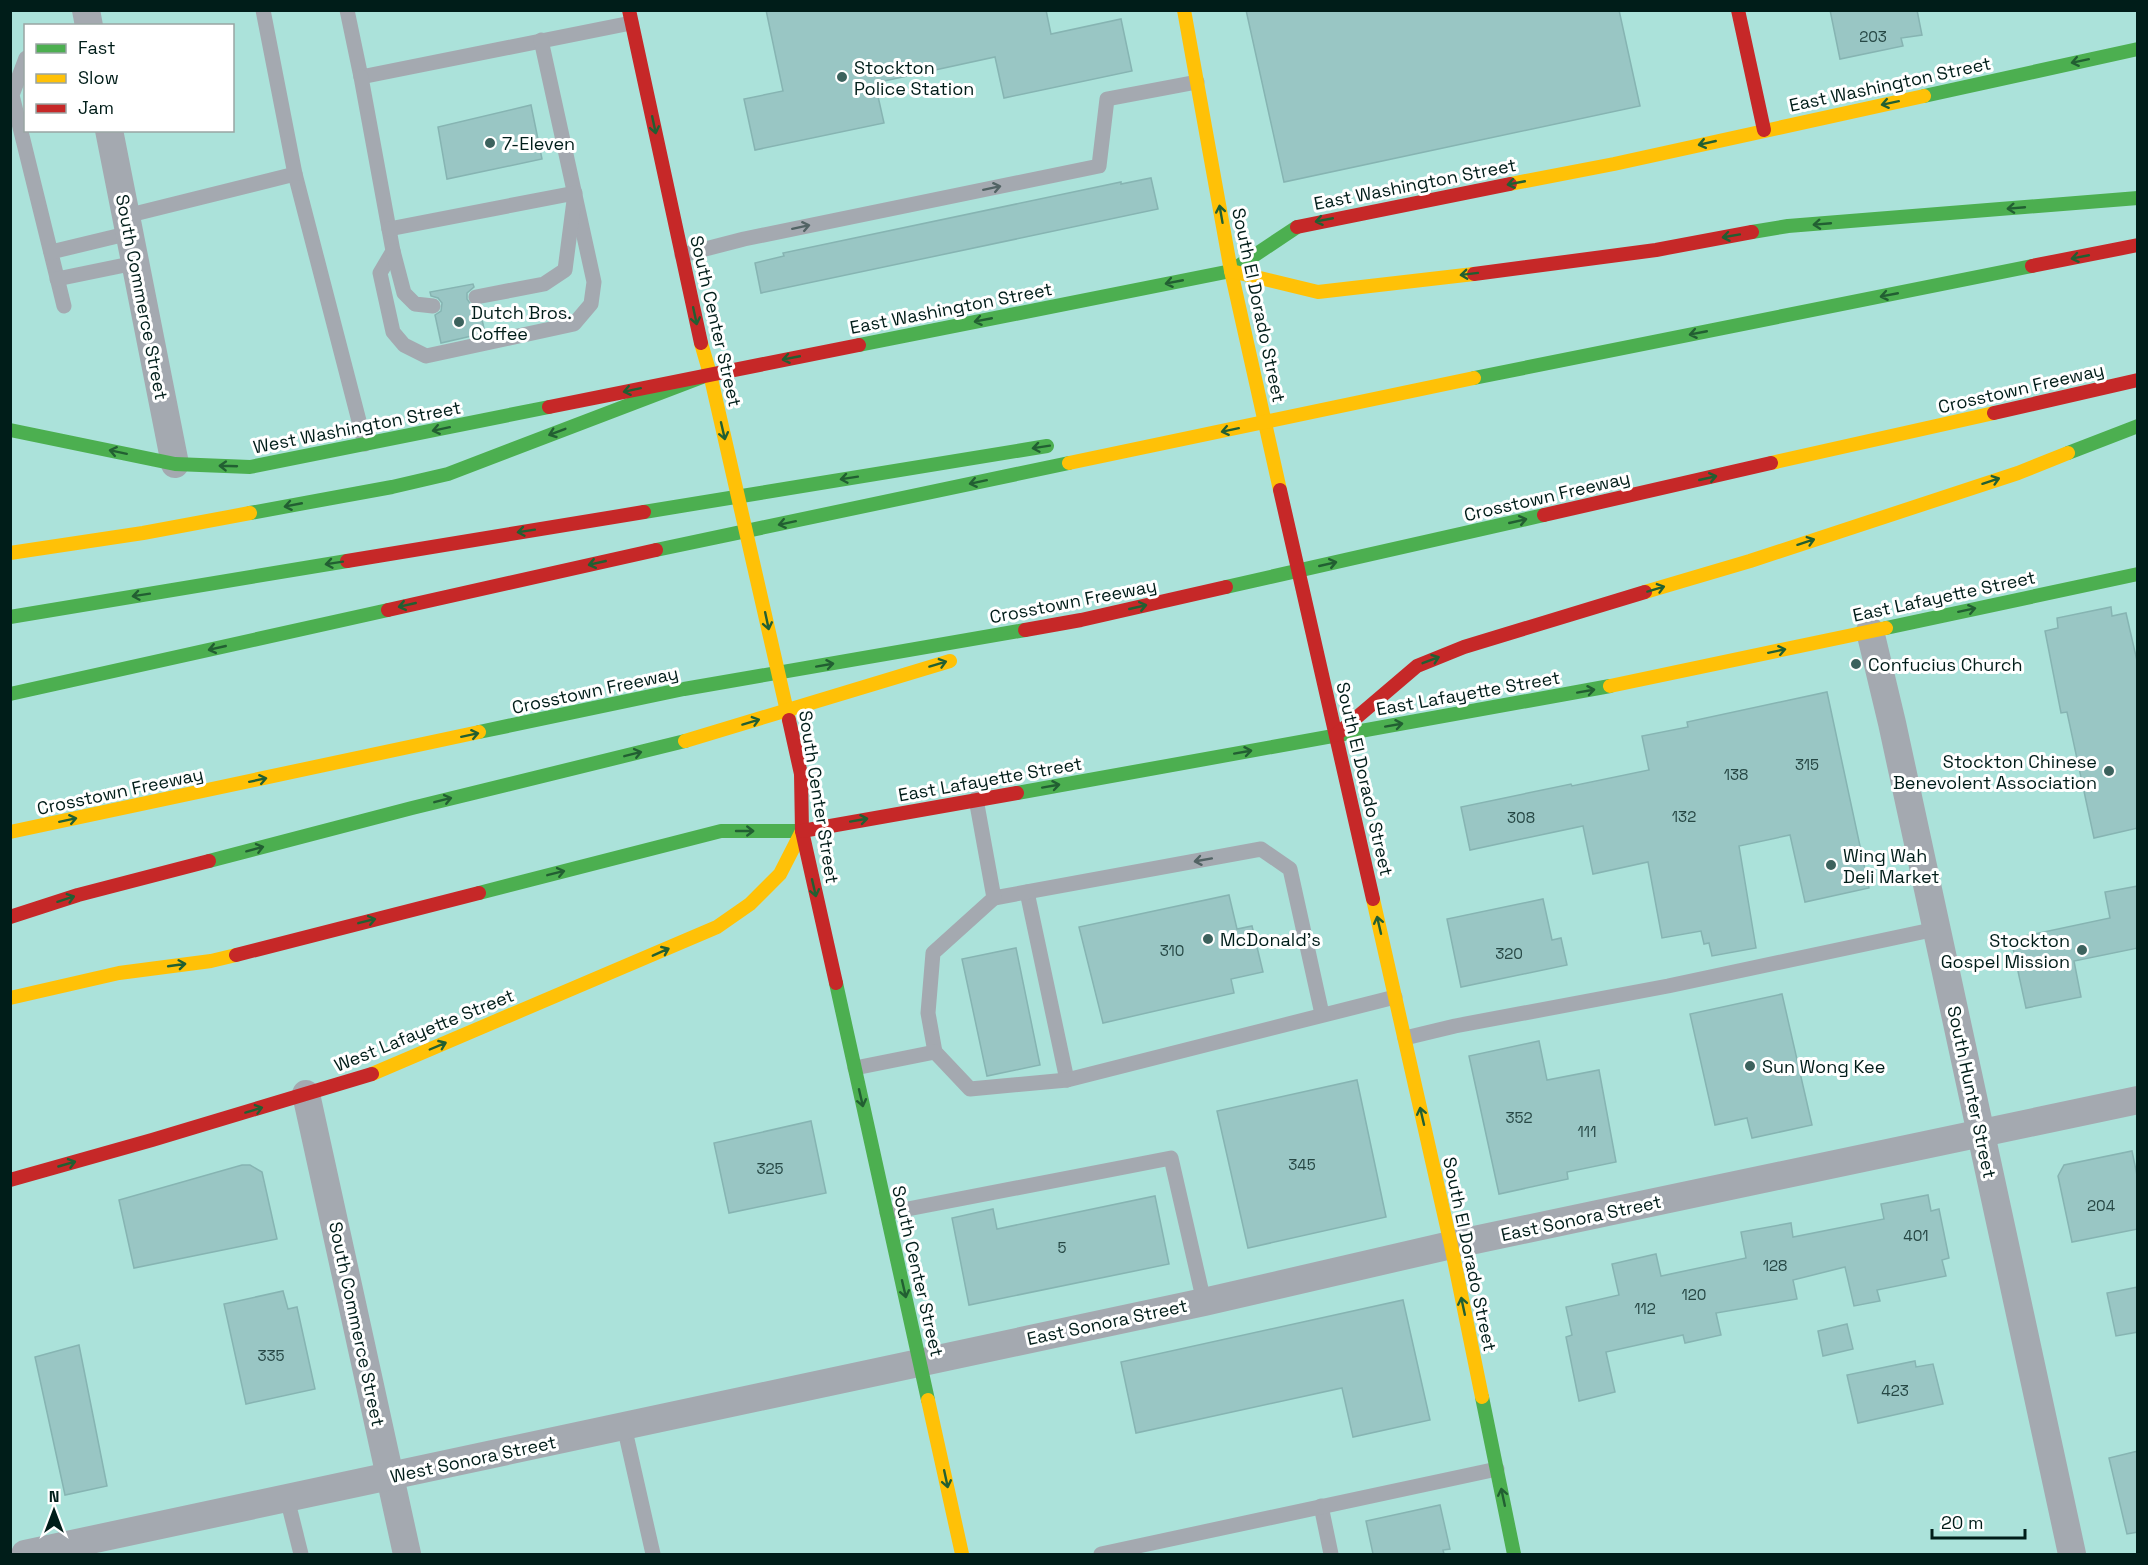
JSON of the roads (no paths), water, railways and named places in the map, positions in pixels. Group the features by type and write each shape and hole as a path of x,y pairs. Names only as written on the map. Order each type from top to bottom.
{"main road":[{"name":"South El Dorado Street","path":"1184,10 1231,271 1451,1245 1515,1554"},
{"path":"1738,10 1764,130"},
{"name":"South Center Street","path":"630,17 698,333 710,374 801,774 802,831 962,1554"},
{"name":"East Washington Street","path":"710,374 1231,271 1300,225 1614,164 2138,49"},
{"path":"1231,271 1318,292 1656,249 1788,226 2138,198"},
{"path":"10,694 654,550 1493,374 2138,245"},
{"path":"10,553 143,533 392,487 448,474 710,374"},
{"name":"West Washington Street","path":"10,430 175,464 250,466 710,374"},
{"path":"1187,424 1493,374"},
{"name":"Crosstown Freeway","path":"10,832 684,689 1081,620 2138,380"},
{"path":"1336,735 1417,666 1464,648 1750,561 2006,476 2138,426"},
{"path":"10,617 1058,445"},
{"name":"East Lafayette Street","path":"10,998 119,973 211,961 721,831 802,831 1618,685 2138,574"},
{"path":"10,917 78,895 389,814 695,739 1081,620"},
{"name":"West Lafayette Street","path":"10,1180 380,1071 607,976 717,927 750,904 780,874 802,831"}],"street":[{"name":"South Commerce Street","path":"109,132 175,464"},
{"name":"South Hunter Street","path":"1870,631 2072,1554"},
{"name":"South Commerce Street","path":"306,1094 407,1554"},
{"name":"East Sonora Street","path":"920,1361 1204,1302 1451,1245 2138,1100"},
{"name":"West Sonora Street","path":"25,1554 920,1361"}],"lane":[{"path":"263,10 295,174 365,444"},
{"path":"347,10 393,251 404,293 415,303 433,306"},
{"path":"361,77 541,40 630,17"},
{"path":"393,251 380,273 393,332 404,345 426,356 574,324 591,303 594,282 541,40"},
{"path":"24,63 12,95 64,306"},
{"path":"682,255 744,239 1099,166 1107,99 1197,82"},
{"path":"51,252 128,225 295,174"},
{"path":"389,229 574,194"},
{"path":"476,297 544,284 565,270 574,194"},
{"path":"57,279 135,263"},
{"path":"976,799 994,898"},
{"path":"1322,1014 1290,869 1261,849 994,898 933,953 928,1013 935,1052 970,1089 1067,1080 1395,997"},
{"path":"1027,892 1067,1080"},
{"path":"1405,1038 1455,1026 1668,986 1936,929"},
{"path":"855,1068 935,1052"},
{"path":"887,1213 1171,1158 1204,1302"},
{"path":"624,1426 653,1554"},
{"path":"1101,1554 1497,1469"},
{"path":"288,1498 300,1554"},
{"path":"1321,1506 1331,1554"}],"place":[{"name":"Stockton Police Station","path":"842,77"},
{"name":"7-Eleven","path":"490,143"},
{"name":"Dutch Bros. Coffee","path":"459,322"},
{"name":"Confucius Church","path":"1856,664"},
{"name":"Stockton Chinese Benevolent Association","path":"2109,771"},
{"name":"Wing Wah Deli Market","path":"1831,865"},
{"name":"McDonald's","path":"1208,939"},
{"name":"Stockton Gospel Mission","path":"2082,950"},
{"name":"Sun Wong Kee","path":"1750,1066"}]}
